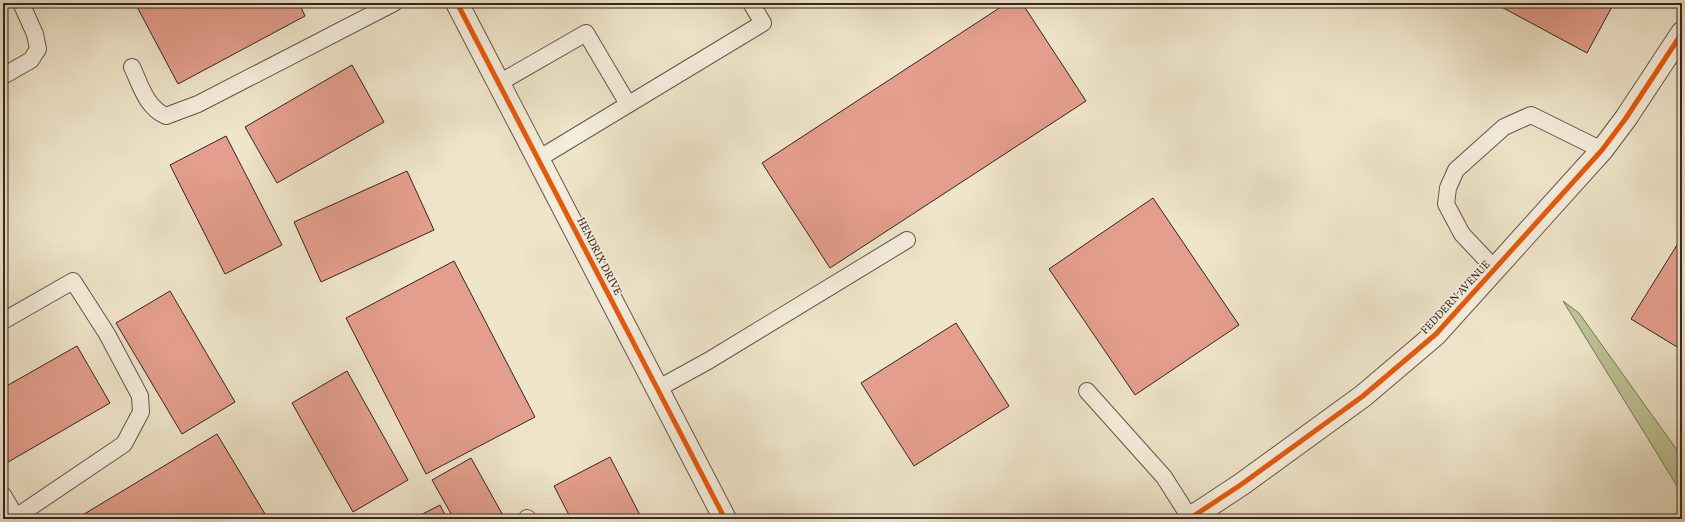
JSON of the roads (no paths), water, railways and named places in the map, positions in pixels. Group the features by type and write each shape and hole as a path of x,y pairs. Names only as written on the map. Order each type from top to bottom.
{"street":[{"name":"HENDRIX DRIVE","path":"457,3 725,519"},
{"name":"FEDDERN AVENUE","path":"1189,519 1242,484 1364,396 1436,334 1602,150 1626,118 1682,33"}],"lane":[{"path":"3,76 31,60 38,49 35,34 21,3"},
{"path":"132,67 151,106 157,112 166,116 198,104 394,3"},
{"path":"538,159 763,23 750,3"},
{"path":"499,83 586,33 628,104"},
{"path":"1495,269 1462,234 1446,204 1448,188 1456,170 1504,127 1531,115 1602,150"},
{"path":"657,389 708,361 907,240"},
{"path":"3,321 73,281 107,334 140,396 141,412 124,444 14,518 3,495"},
{"path":"1087,391 1164,477 1189,519"}]}
